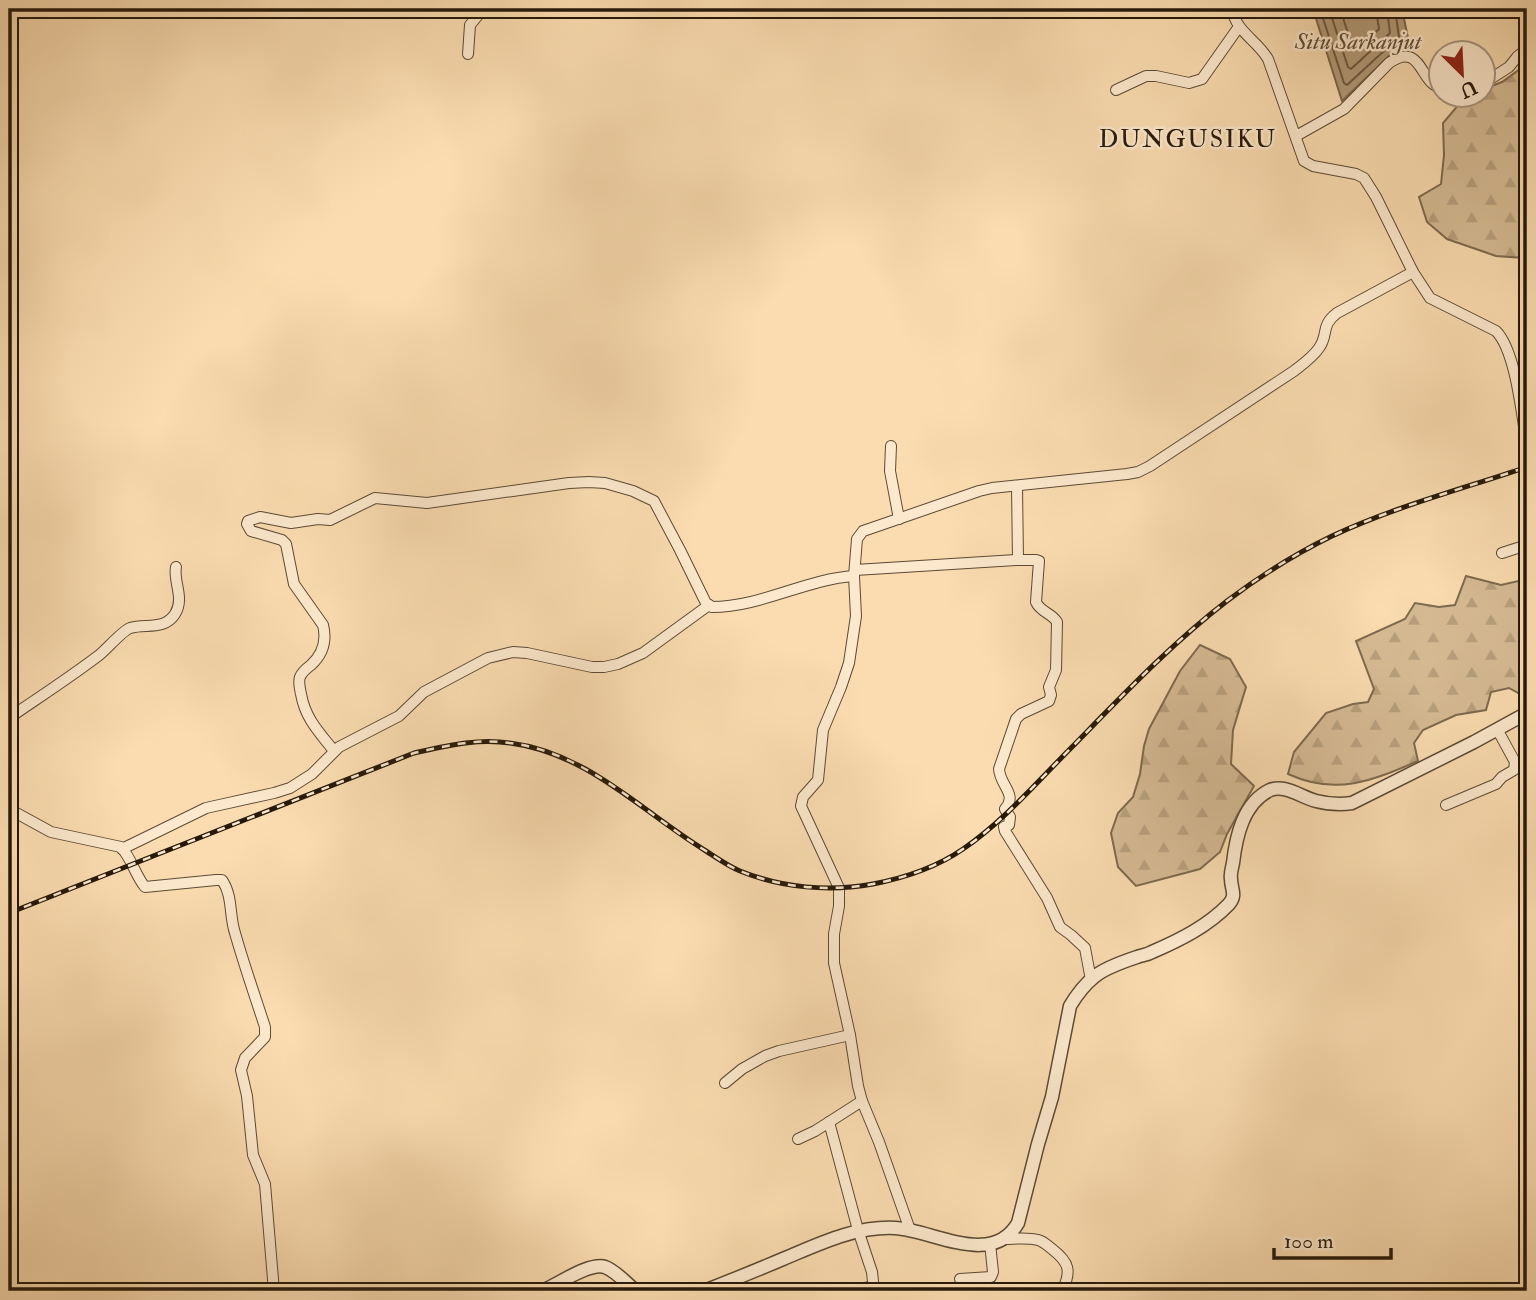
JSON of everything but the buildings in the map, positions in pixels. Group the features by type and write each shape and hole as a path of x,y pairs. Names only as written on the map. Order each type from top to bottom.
{"street":[{"path":"468,54 470,25 481,9"},
{"path":"1232,9 1238,27 1269,59 1304,161 1364,178 1426,293 1435,301 1501,336 1511,360 1527,446"},
{"path":"1116,90 1146,76 1189,83 1202,79 1238,27"},
{"path":"1498,74 1527,49"},
{"path":"1296,136 1344,109 1395,58 1414,59 1428,77"},
{"path":"909,1230 862,1101 834,963 839,888 801,806 803,797 818,780 823,730 841,687 855,635 857,539 863,531 979,491 1138,472 1310,358 1321,346 1329,319 1337,313 1413,272"},
{"path":"891,446 890,471 899,519"},
{"path":"334,751 307,716 299,683 300,675 318,659 323,650 323,625 294,584 286,544 282,540 251,531 247,524 255,518 291,523 330,520 375,498 426,503 569,483 606,484 633,491 654,501 703,597 709,605 718,607 855,573 1036,559 1039,563 1036,601 1041,609 1057,622 1056,670 1049,687 1049,701 1016,719 999,769 1011,798 1005,809 1010,817 1009,825 1004,827 1047,898 1060,927 1085,948 1091,980"},
{"path":"1017,487 1018,559"},
{"path":"1502,553 1527,545"},
{"path":"9,718 99,655 129,628 156,626 168,621 176,613 178,601 176,567"},
{"path":"122,849 206,808 290,788 324,764 334,751 399,716 424,692 488,658 513,652 592,667 618,664 643,653 709,605"},
{"path":"1004,1239 1018,1223 1052,1097 1070,1006 1075,997 1102,973 1149,954 1198,929 1232,900 1234,890 1230,879 1235,848 1241,824 1251,806 1263,795 1278,788 1317,802 1342,805 1352,803 1527,713"},
{"path":"1446,805 1496,784 1514,770 1515,762 1497,729"},
{"path":"9,809 51,832 119,846 145,887 219,880 225,883 234,932 265,1027 265,1037 245,1058 241,1070 247,1096 253,1155 265,1184 274,1291"},
{"path":"725,1083 765,1056 850,1035"},
{"path":"799,1139 862,1101"},
{"path":"829,1122 872,1272 874,1289 852,1291"},
{"path":"704,1291 858,1230 894,1228 964,1244 990,1243 1004,1239 1044,1242 1063,1257 1068,1267 1062,1291"},
{"path":"960,1279 991,1277 993,1272 990,1243"},
{"path":"542,1291 586,1269 600,1266 610,1270 636,1291"}],"green space":[{"path":"1527,64 1527,257 1524,258 1496,256 1447,239 1427,222 1419,197 1441,184 1443,123 1456,108 1498,108 1498,84"},
{"path":"1466,576 1501,585 1527,579 1527,698 1509,688 1491,692 1486,710 1456,715 1423,730 1414,743 1418,761 1385,775 1338,785 1305,781 1288,774 1294,752 1326,713 1368,702 1374,689 1356,641 1405,619 1415,603 1439,607 1455,605"},
{"path":"1200,645 1230,659 1246,687 1233,730 1231,764 1254,786 1220,852 1200,869 1136,886 1118,867 1111,833 1118,813 1133,797 1149,729 1180,671"}],"water":[{"name":"Situ Sarkanjut","path":"1313,9 1402,9 1408,38 1342,101"}],"railway":[{"path":"9,913 414,753 486,741 538,749 589,771 682,836 723,862 756,877 789,885 823,888 873,884 896,879 942,861 978,838 1020,801 1167,652 1207,617 1265,574 1318,543 1356,526 1404,507 1527,467"}],"district":[{"name":"DUNGUSIKU","path":"1188,139"}]}
